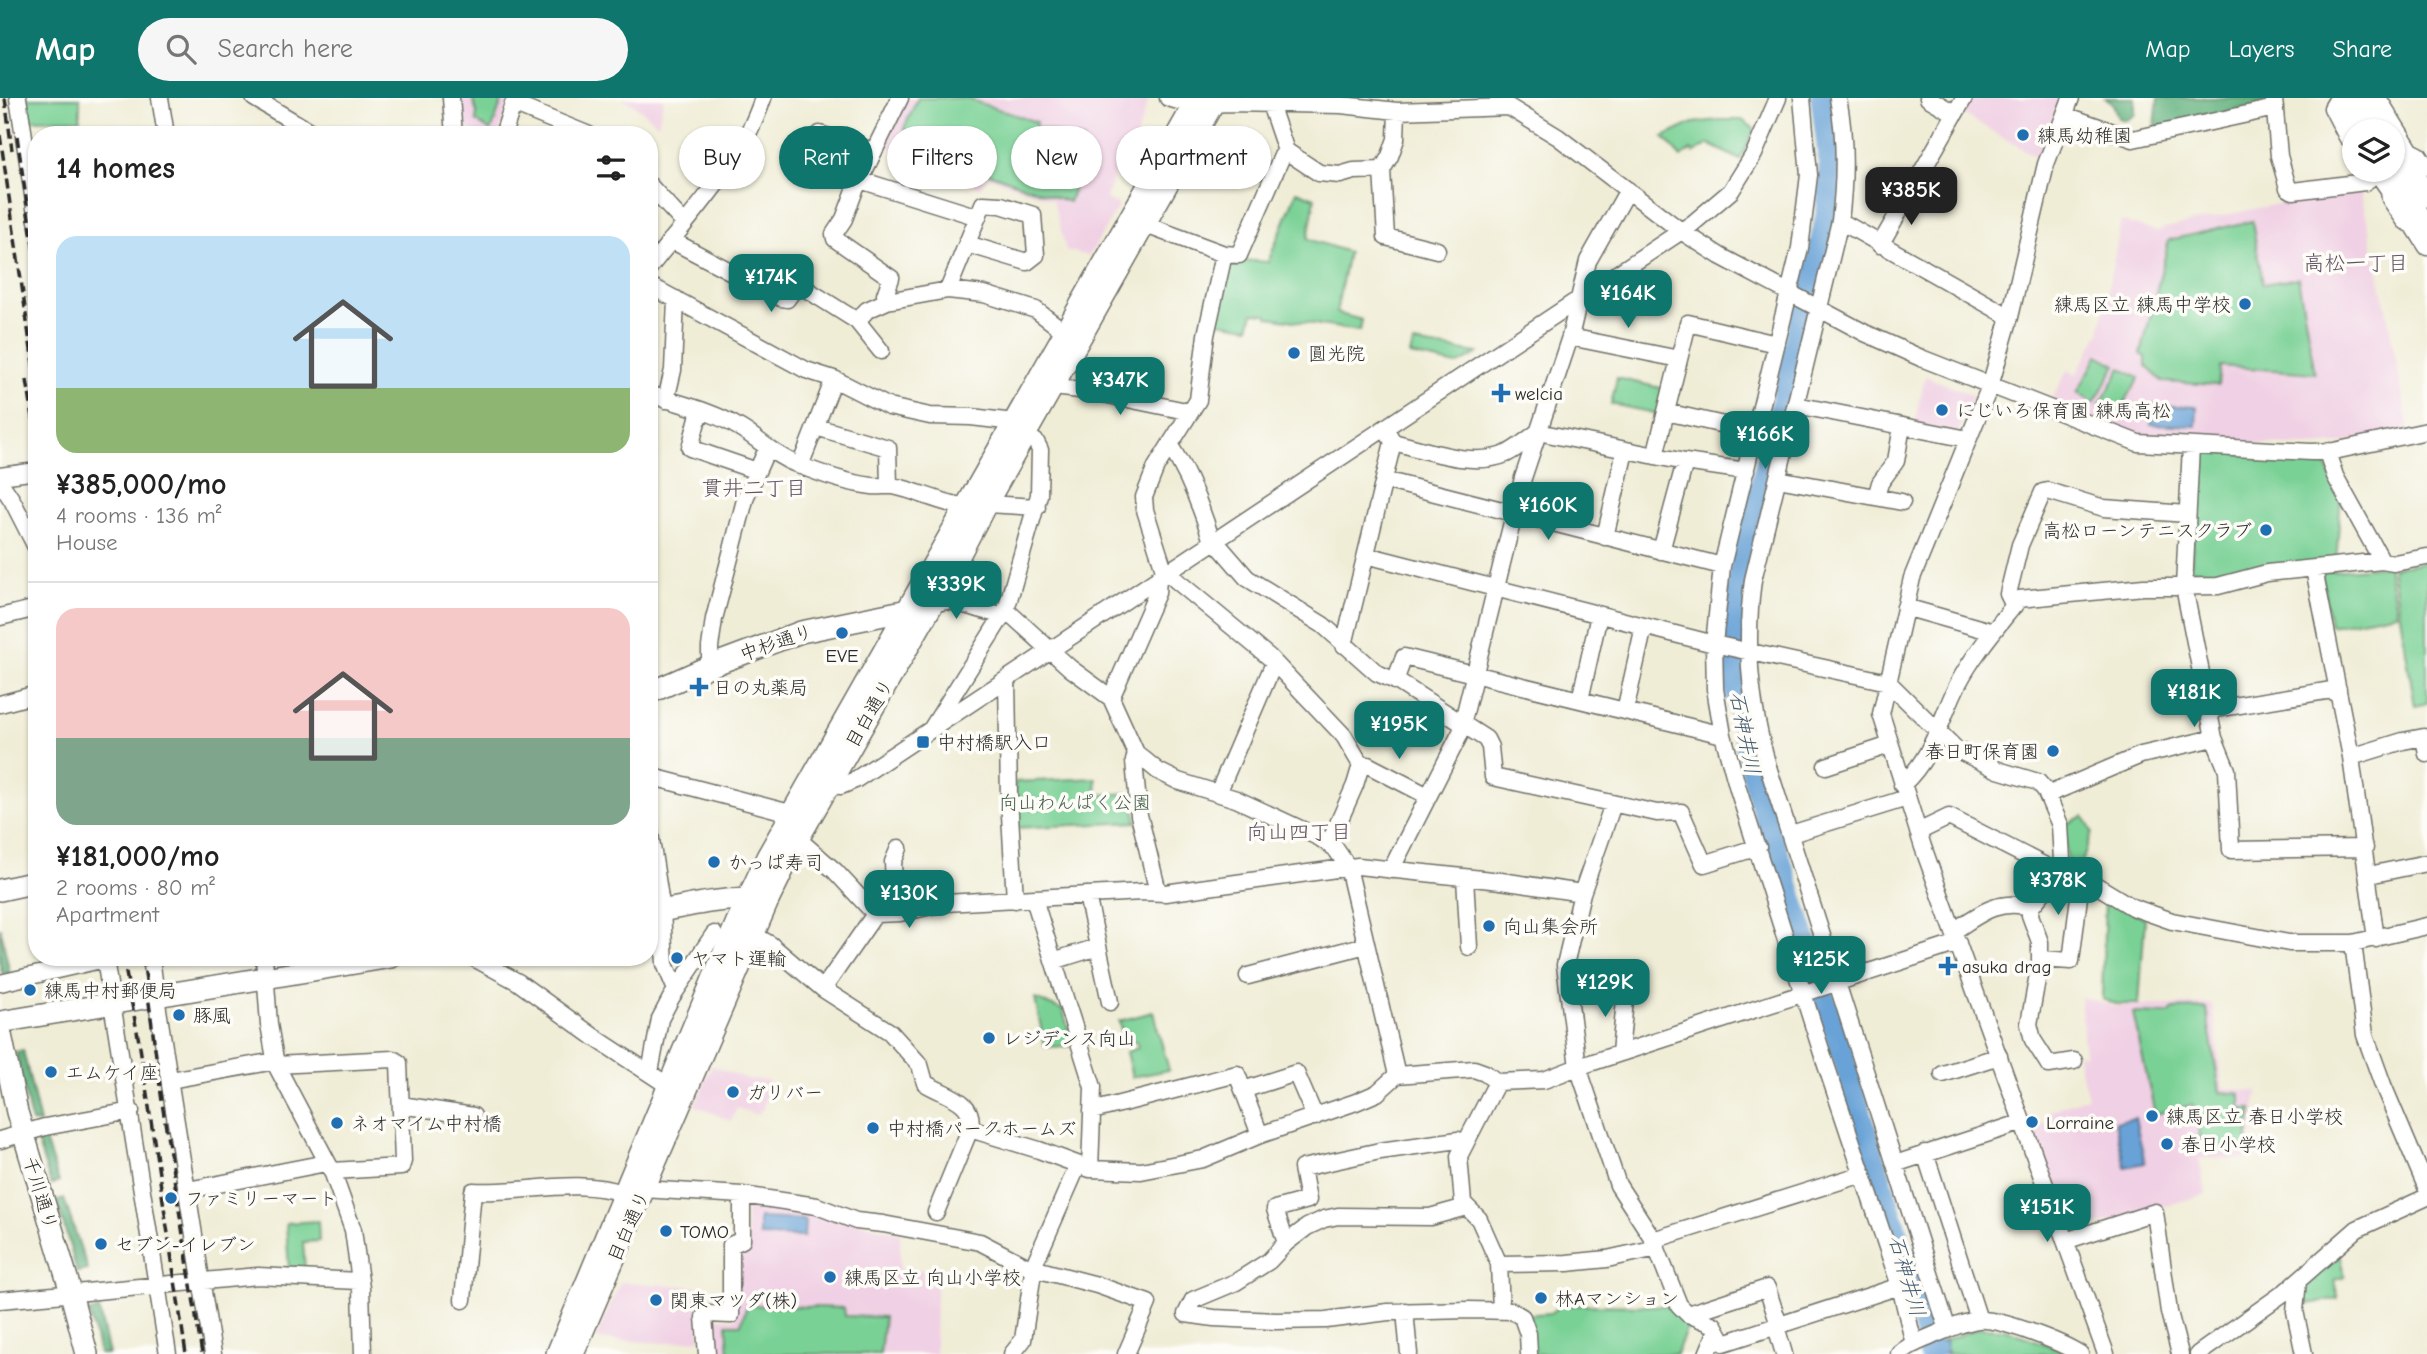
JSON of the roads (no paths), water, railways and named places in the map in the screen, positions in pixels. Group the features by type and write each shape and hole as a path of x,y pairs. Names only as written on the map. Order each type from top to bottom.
{"main road":[{"path":"2339,98 2354,119"},
{"path":"2360,98 2374,119"},
{"name":"目白通り","path":"1019,429 1053,387 1143,224 1205,102"},
{"name":"目白通り","path":"677,1091 754,934 757,901 798,839 818,784 908,610 976,506 1019,429 1065,332 1205,102"},
{"path":"2405,164 2427,196"},
{"path":"2389,182 2427,227"},
{"name":"目白通り","path":"557,1354 634,1192 757,901 790,813 818,784 932,605 976,506"},
{"name":"中杉通り","path":"658,689 710,666 801,632 908,610"},
{"path":"0,891 28,884"},
{"path":"658,912 757,901"},
{"path":"0,1022 266,979 310,966"},
{"name":"千川通り","path":"0,1030 22,1133 72,1295 87,1354"},
{"name":"目白通り","path":"573,1354 634,1192"}],"street":[{"path":"18,98 28,148"},
{"path":"160,98 165,126"},
{"path":"254,98 301,126"},
{"path":"451,98 453,126"},
{"path":"658,257 737,155 754,126 763,98"},
{"path":"873,151 900,98"},
{"path":"1168,98 1270,104 1342,102 1397,111 1505,106 1558,137 1681,231 1729,261 1819,309 1910,354 2137,443 2327,452 2427,431"},
{"path":"1517,98 1523,115"},
{"path":"818,784 841,786 855,780 929,733 1214,541 1389,435 1579,298 1681,231 1731,191 1748,166 1778,98"},
{"path":"1802,98 1808,164 1807,204 1801,248 1722,566 1714,644 1715,689 1723,735 1738,789 1900,1286 1914,1344"},
{"path":"1839,98 1844,155 1840,221 1753,580 1748,650 1760,741 1948,1329"},
{"path":"1928,98 1954,113"},
{"path":"1880,244 1964,98"},
{"path":"2071,98 2046,164 2010,317 1990,386 1912,578 1881,714 1918,832 2106,1354"},
{"path":"2339,98 2332,108 2342,127"},
{"path":"2378,98 2412,151 2419,155 2427,167"},
{"path":"2065,115 2133,139 2275,103 2279,156 2288,188 2293,191 2358,182"},
{"path":"506,126 513,104 567,126"},
{"path":"1270,104 1286,150 1325,175 1382,170"},
{"path":"1397,111 1396,139 1382,170 1386,237 1437,250"},
{"path":"1143,224 1224,254 1239,255 1286,150"},
{"path":"2385,182 2390,199 2405,221 2413,225 2427,247"},
{"path":"873,184 978,217"},
{"path":"856,189 844,219 834,234 835,239 891,278 887,301"},
{"path":"1391,870 1463,726 1514,514 1570,337 1588,261 1628,190"},
{"path":"658,195 684,223"},
{"path":"948,290 983,204 1001,205 1033,215 1036,255 1027,262 967,244"},
{"path":"1840,221 2010,317"},
{"path":"671,240 781,298 787,299 798,284 857,321 881,351"},
{"path":"1111,698 1164,574 1145,510 1144,497 1156,467 1198,400 1206,335 1224,254"},
{"path":"658,290 806,370 834,379 889,407 930,416 971,417 1019,429 1036,442 1041,454 1037,507 1005,613 929,733"},
{"path":"857,321 867,310 887,301 948,290 984,294 1036,310 1065,332"},
{"path":"666,400 673,370 676,299"},
{"path":"1656,456 1688,323 1776,344"},
{"path":"1570,337 1679,359"},
{"path":"800,466 834,379"},
{"path":"1053,387 1089,391 1191,412"},
{"path":"658,397 700,410 741,428 768,449 800,466 873,486 889,486 976,506 1037,507"},
{"path":"1796,405 1968,439"},
{"path":"700,410 690,448 757,471"},
{"path":"1666,412 1755,432"},
{"path":"1876,497 1880,482 1896,461 1902,426"},
{"path":"816,427 888,448 889,486"},
{"path":"1389,435 1463,458 1484,458 1506,454 1538,432 1625,451 1746,471"},
{"path":"1343,645 1384,480 1389,435"},
{"path":"1170,446 1194,491 1214,541 1247,578 1323,625 1377,673 1395,681 1486,739 1490,747 1493,777 1657,813 1681,812 1704,864 1758,847"},
{"path":"2191,446 2184,587 2214,738 2227,771 2231,850 2365,848"},
{"path":"710,666 714,619 746,496 768,449"},
{"path":"1605,537 1625,451"},
{"path":"2327,452 2334,476 2382,561"},
{"path":"1661,551 1685,462"},
{"path":"0,476 28,472"},
{"path":"1778,479 1902,502"},
{"path":"1384,480 1722,566"},
{"path":"0,482 28,531"},
{"path":"2014,606 2008,594 2020,545 2043,492 2048,491 2104,508 2188,514"},
{"path":"1366,555 1714,644 1888,682 1956,749 1972,759 2038,782 2060,825 2062,860 2059,873 2031,906 2030,915 2040,942 2040,959 2029,1024 2033,1040 2049,1065 2074,1061"},
{"path":"1791,834 1905,792 1928,753 1968,666 2019,599 2144,587 2218,586 2267,573 2382,561 2394,563 2427,557"},
{"path":"2314,569 2351,757 2376,939"},
{"path":"1164,574 1177,581 1269,657 1344,736 1361,765 1329,844"},
{"path":"908,610 954,602 1005,613 1051,649 1070,668 1111,698 1136,753 1158,771 1178,781 1218,793 1262,811 1329,844 1342,856 1348,867 1397,1075"},
{"path":"1905,607 1993,632"},
{"path":"0,617 28,610"},
{"path":"1580,700 1599,615"},
{"path":"1625,711 1644,626"},
{"path":"1395,681 1405,657 1723,735"},
{"path":"1218,793 1273,663"},
{"path":"1007,679 1009,798 1015,900"},
{"path":"2209,710 2338,688"},
{"path":"0,704 28,696"},
{"path":"2351,757 2424,737 2427,754"},
{"path":"2047,795 2141,755 2214,738"},
{"path":"1826,766 1890,745"},
{"path":"1136,753 1134,761 1139,815 1157,892"},
{"path":"1361,765 1368,765 1428,796"},
{"path":"658,778 790,813"},
{"path":"1613,804 1582,893 1565,965 1578,1067 1618,1185 1655,1244 1679,1305 1688,1314 1714,1325 1724,1343 1900,1286"},
{"path":"1918,832 1949,817 2059,873 2099,887 2132,908 2172,921 2289,943 2353,943 2427,926"},
{"path":"798,839 835,871 875,914 895,913 945,903 1165,893 1348,867 1501,881 1582,893"},
{"path":"895,913 893,862 899,848"},
{"path":"2369,875 2427,863"},
{"path":"1465,878 1469,947"},
{"path":"2040,959 2071,961 2081,881"},
{"path":"1087,895 1110,1002"},
{"path":"1012,1354 1023,1339 1034,1269 1046,1236 1084,1167 1092,1111 1093,1087 1034,900"},
{"path":"970,1129 1084,1167 1141,1171 1170,1166 1203,1159 1260,1135 1377,1093 1397,1075 1474,1069 1497,1082 1544,1080 1837,984 1956,937 1981,913 1999,905 2015,903 2031,906"},
{"path":"823,989 875,914"},
{"path":"658,924 665,964 676,990"},
{"path":"650,1072 660,1020 676,990 714,934"},
{"path":"754,934 823,989 890,1032 920,1065 925,1083 968,1108 971,1114 970,1129 936,1212"},
{"path":"2353,943 2365,1035 2427,1189"},
{"path":"1248,976 1366,945"},
{"path":"1053,961 1098,947"},
{"path":"0,983 74,966"},
{"path":"106,966 168,1354"},
{"path":"152,966 213,1354"},
{"path":"265,966 275,1063 329,1167 353,1230 361,1288 363,1354"},
{"path":"489,966 518,982 594,1037 677,1091"},
{"path":"1620,1053 1626,989"},
{"path":"1943,1074 1999,1056"},
{"path":"170,1080 275,1063 393,1059 399,1063 401,1167 329,1167 188,1190"},
{"path":"1243,1090 1296,1073 1315,1117"},
{"path":"1092,1111 1237,1074 1260,1135"},
{"path":"1497,1082 1464,1143 1459,1156 1459,1174 1463,1203 1479,1219 1499,1264 1500,1310"},
{"path":"401,1105 473,1116"},
{"path":"0,1140 131,1111"},
{"path":"1895,1164 2023,1122"},
{"path":"1286,1243 1276,1209 1308,1200 1302,1168 1380,1151 1458,1140 1464,1143"},
{"path":"1925,1153 1979,1320"},
{"path":"1499,1264 1594,1260 1655,1244 1863,1174"},
{"path":"463,1300 473,1191 500,1192 555,1187 742,1195 822,1207 856,1222 883,1224 980,1242 1034,1269 1097,1285 1148,1303 1126,1354"},
{"path":"707,1354 704,1317 707,1314 731,1315 731,1245 742,1240 742,1195"},
{"path":"2198,1354 2298,1281 2357,1229 2427,1196"},
{"path":"1466,1208 1430,1217 1338,1216 1324,1219 1307,1227 1269,1261 1237,1282 1194,1300 1186,1314 1276,1321 1326,1320 1405,1311 1512,1311 1522,1317 1528,1334 1529,1354"},
{"path":"2065,1241 2155,1212 2169,1312 2180,1354"},
{"path":"0,1300 269,1276 358,1281"},
{"path":"2298,1281 2295,1311 2304,1354"},
{"path":"1688,1314 1767,1287 1784,1354"},
{"path":"1405,1311 1409,1354"},
{"path":"1899,1354 1948,1329 1979,1320 2000,1322 2028,1331 2080,1354"},
{"path":"1707,1354 1717,1330"}],"water":[{"path":"2152,405 2197,407 2196,426 2151,424"},
{"path":"2135,1118 2145,1163 2125,1167 2115,1122"},
{"path":"759,1218 805,1220 804,1237 759,1236"},
{"path":"1945,1340 1947,1354 1922,1354 1921,1350"}],"waterway":[{"name":"石神井川","path":"1822,98 1830,163 1828,209 1817,265 1743,555 1734,620 1735,687 1756,787 1843,1056 1921,1313 1930,1354"}],"railway":[{"path":"5,98 12,150"},
{"path":"0,135 28,329"},
{"path":"17,136 28,211"},
{"path":"27,380 28,386"},
{"path":"125,966 140,1047 186,1354"},
{"path":"144,966 163,1109 202,1354"}],"place":[{"name":"練馬幼稚園","path":"2023,135"},
{"name":"練馬区立 練馬中学校","path":"2245,304"},
{"name":"圓光院","path":"1294,353"},
{"name":"welcia","path":"1501,393"},
{"name":"にじいろ保育園 練馬高松","path":"1942,410"},
{"name":"高松ローンテニスクラブ","path":"2266,530"},
{"name":"EVE","path":"842,633"},
{"name":"日の丸薬局","path":"699,687"},
{"name":"中村橋駅入口","path":"923,742"},
{"name":"春日町保育園","path":"2053,751"},
{"name":"かっぱ寿司","path":"714,862"},
{"name":"向山集会所","path":"1489,926"},
{"name":"ヤマト運輸","path":"677,958"},
{"name":"asuka drag","path":"1948,966"},
{"name":"練馬中村郵便局","path":"30,990"},
{"name":"豚風","path":"179,1015"},
{"name":"レジデンス向山","path":"989,1038"},
{"name":"エムケイ座","path":"51,1072"},
{"name":"ガリバー","path":"733,1092"},
{"name":"練馬区立 春日小学校","path":"2152,1116"},
{"name":"Lorraine","path":"2032,1122"},
{"name":"ネオマイム中村橋","path":"337,1123"},
{"name":"中村橋パークホームズ","path":"873,1128"},
{"name":"春日小学校","path":"2167,1144"},
{"name":"ファミリーマート","path":"171,1198"},
{"name":"TOMO","path":"666,1231"},
{"name":"セブン-イレブン","path":"101,1244"},
{"name":"練馬区立 向山小学校","path":"830,1277"},
{"name":"林Aマンション","path":"1541,1298"},
{"name":"関東マツダ(株)","path":"656,1300"}],"district":[{"name":"高松一丁目","path":"2356,263"},
{"name":"貫井二丁目","path":"754,488"},
{"name":"向山四丁目","path":"1299,832"}],"park label":[{"name":"向山わんぱく公園","path":"1075,802"}]}
